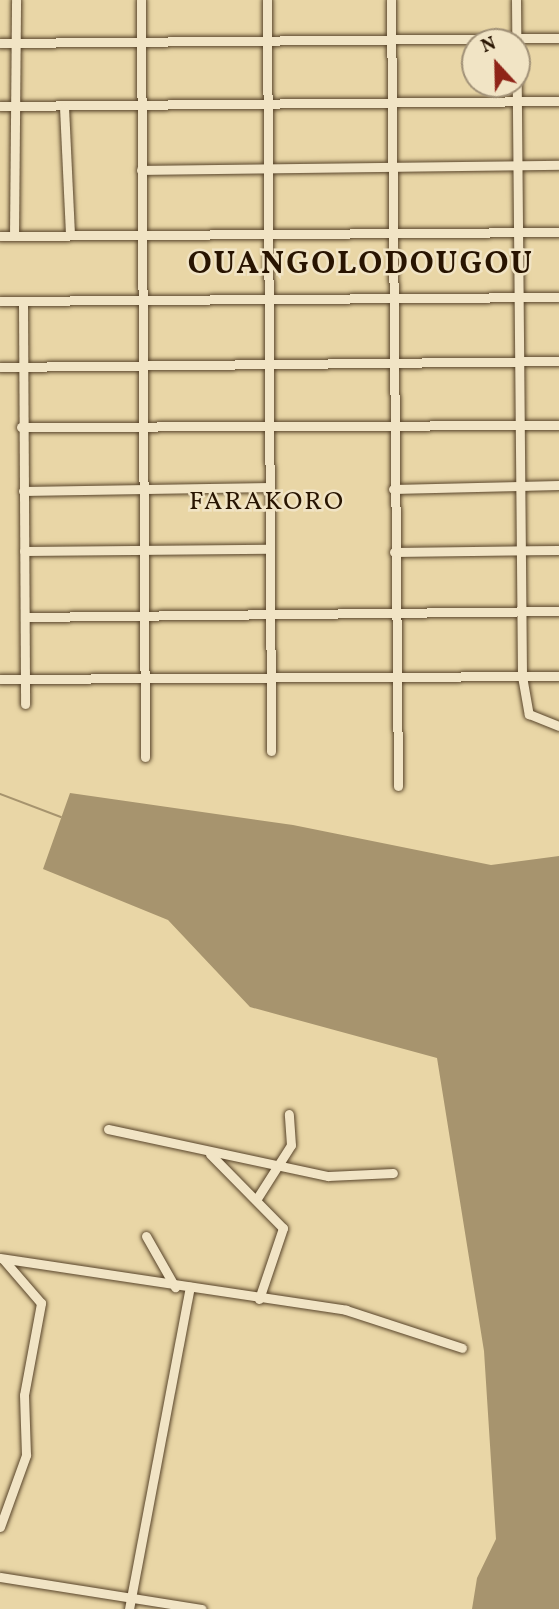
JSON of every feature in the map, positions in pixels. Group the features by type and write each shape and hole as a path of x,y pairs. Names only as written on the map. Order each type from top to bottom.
{"street":[{"path":"14,236 16,0"},
{"path":"141,0 145,757"},
{"path":"267,0 271,751"},
{"path":"391,0 392,296 395,364 391,427 397,611 398,786"},
{"path":"516,0 517,28"},
{"path":"0,43 461,38"},
{"path":"531,38 559,38"},
{"path":"517,98 517,297 523,485 520,610 522,676 530,714 559,726"},
{"path":"0,106 559,101"},
{"path":"64,107 70,235"},
{"path":"141,170 559,165"},
{"path":"0,236 268,231 393,234 559,232"},
{"path":"0,301 270,300 392,296 559,297"},
{"path":"23,302 21,427 24,704"},
{"path":"0,367 143,363 395,364 559,361"},
{"path":"21,427 559,425"},
{"path":"393,489 559,485"},
{"path":"23,491 270,487"},
{"path":"24,551 270,549"},
{"path":"394,552 559,550"},
{"path":"25,617 559,611"},
{"path":"0,679 145,675 559,676"},
{"path":"256,1200 291,1145 289,1114"},
{"path":"108,1129 210,1154 328,1176 393,1173"},
{"path":"210,1154 217,1168 256,1200 283,1228 260,1299"},
{"path":"146,1236 174,1287"},
{"path":"1,1258 174,1287 190,1287 346,1310 462,1348"},
{"path":"0,1527 26,1455 24,1395 41,1303 1,1258"},
{"path":"129,1609 190,1287"},
{"path":"0,1577 109,1598 131,1596 201,1609"}],"shaded area":[{"path":"70,793 293,825 491,865 559,856 559,1609 472,1609 477,1578 496,1539 484,1351 437,1058 250,1007 168,920 43,869"}],"waterway":[{"path":"0,794 61,817"}],"district":[{"name":"OUANGOLODOUGOU","path":"361,265"},
{"name":"FARAKORO","path":"267,503"}]}
